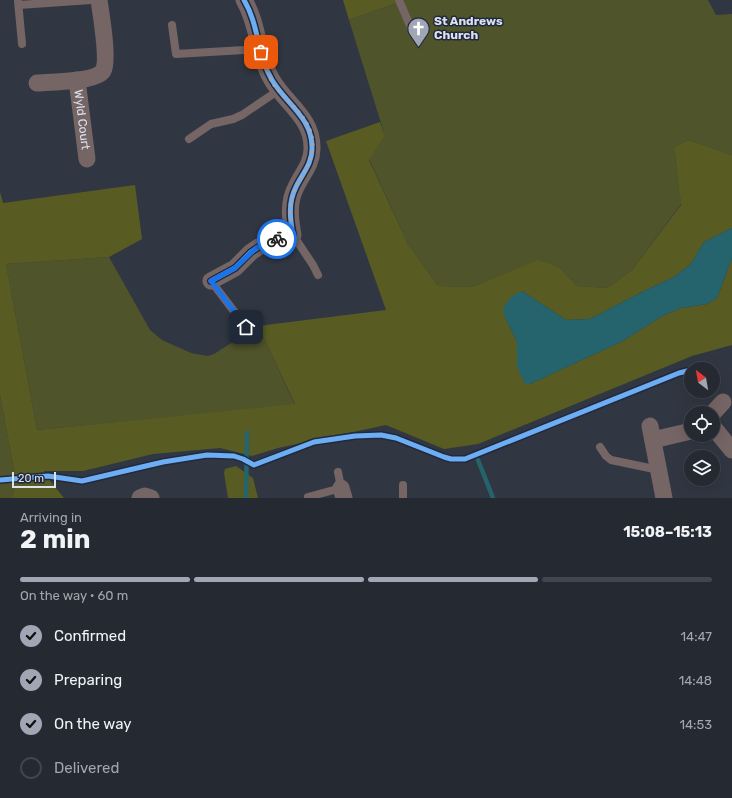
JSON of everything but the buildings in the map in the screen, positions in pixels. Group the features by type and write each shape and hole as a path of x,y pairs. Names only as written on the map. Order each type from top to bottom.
{"street":[{"name":"Wyld Court","path":"37,83 92,78 102,72 105,66 105,56 99,0"},
{"path":"211,281 235,268 251,252 260,246 293,235 291,202 296,188 310,163 312,145 308,125 279,90 266,70 254,20 244,0"},
{"name":"Wyld Court","path":"76,80 87,159"},
{"path":"659,496 659,470 651,434 684,432"},
{"path":"720,435 732,450"},
{"path":"140,498 145,496 151,498"}],"lane":[{"path":"22,44 18,2 91,0"},
{"path":"400,0 412,28"},
{"path":"172,25 176,54 244,50 260,47"},
{"path":"189,139 211,124 233,119 242,115 279,90"},
{"path":"293,235 318,275"},
{"path":"211,281 246,327"},
{"path":"600,447 606,456 611,460 659,470"},
{"path":"403,485 403,498"},
{"path":"308,496 341,486"}],"green space":[{"path":"343,0 405,0 349,20"},
{"path":"405,0 708,0 716,15 732,14 732,155 688,140 674,147 681,204 632,270 607,288 577,286 559,267 538,261 472,287 438,286 408,244 369,159 385,136 349,20"},
{"path":"380,122 385,136 369,160 408,244 438,286 472,287 538,260 559,267 577,286 607,288 632,270 681,205 674,147 688,140 732,155 732,228 704,242 691,264 674,277 590,319 566,320 522,291 505,317 517,342 517,366 530,384 623,341 662,316 681,308 707,304 717,298 732,258 732,345 692,356 478,444 444,449 386,425 278,448 252,456 220,448 153,454 83,471 44,471 64,498 11,498 14,492 15,475 0,395 0,192 3,203 135,185 142,239 109,257 6,264 37,430 295,404 258,326 386,310 326,141"},
{"path":"109,257 150,330 162,340 191,353 208,356 214,354 258,326 295,405 37,430 6,264"},
{"path":"0,395 15,475 14,492 11,498 0,498"},
{"path":"236,466 253,478 258,498 228,498 224,473 225,469"}],"water":[{"path":"732,228 732,258 717,298 707,304 681,308 662,316 623,341 530,384 524,383 517,366 517,342 505,317 503,308 512,296 522,291 566,320 590,319 674,277 691,264 704,242"}],"waterway":[{"path":"246,498 247,433"},
{"path":"478,460 493,498"}],"cycle path":[{"path":"211,281 235,268 251,252 260,246 293,235 291,217 293,193 309,164 312,154 311,138 308,129 298,112 278,89 267,70 253,20 244,0"},
{"path":"0,480 48,476 82,481 163,462 207,455 234,456 254,465 314,442 355,436 381,435 396,438 444,457 451,459 465,459 684,372"}],"way so far":[{"path":"261,52 270,78 305,120 312,138 310,163 296,188 291,202 290,210 293,235 277,239"}],"place":[{"name":"St Andrews Church","path":"419,48"}],"route":[{"path":"246,327 211,281 228,273 240,265 256,248 277,239"}]}
